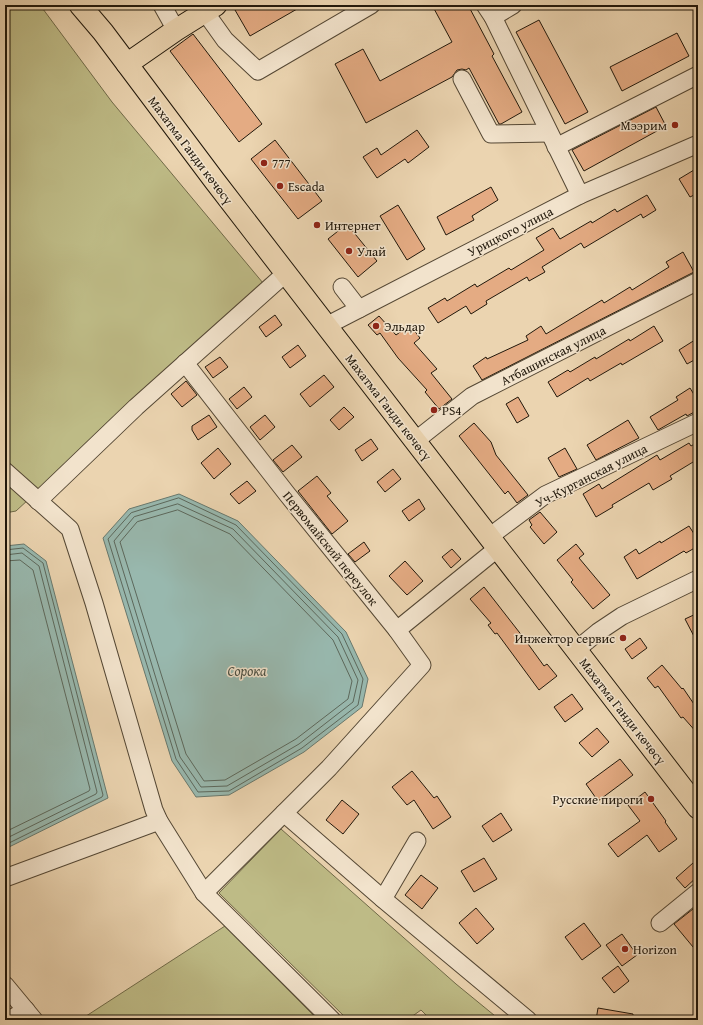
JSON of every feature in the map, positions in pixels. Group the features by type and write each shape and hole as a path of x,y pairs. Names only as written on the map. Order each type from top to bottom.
{"main road":[{"name":"Махатма Ганди көчөсү","path":"80,5 127,64 142,86 326,326 698,808"},
{"path":"127,64 176,30 210,9"}],"street":[{"path":"162,5 176,30"},
{"path":"210,9 225,40 258,71 371,5"},
{"path":"513,5 489,11 580,195"},
{"path":"462,79 491,134 553,140 698,75"},
{"name":"Урицкого улица","path":"326,326 580,195 698,144"},
{"path":"38,500 136,407 286,273"},
{"name":"Атбашинская улица","path":"415,441 472,396 698,280"},
{"path":"342,286 360,309"},
{"name":"Первомайский переулок","path":"185,363 292,501 397,630 422,666 329,768 280,817"},
{"name":"Уч-Курганская улица","path":"493,542 545,496 698,422"},
{"path":"5,471 70,528 94,603 154,810 159,821 204,893 332,1020"},
{"path":"397,630 493,542"},
{"path":"576,650 598,632 622,616 698,579"},
{"path":"204,893 280,817"},
{"path":"280,817 384,899 528,1020"},
{"path":"280,817 378,907 513,1020"},
{"path":"5,878 159,821"},
{"path":"384,899 417,841"},
{"path":"660,923 698,892"},
{"path":"5,985 30,1015 9,1020"}],"shaded area":[{"path":"5,5 40,5 112,102 263,283 16,511 5,513"},
{"path":"281,829 456,984 500,1020 431,1020 421,1010 407,1020 348,1020 219,893"},
{"path":"225,926 318,1020 80,1020"}],"water":[{"name":"Сорока","path":"179,494 238,521 346,632 368,679 362,707 304,752 229,795 196,797 172,761 103,538 129,509"},
{"path":"24,544 46,561 108,798 5,849 5,546"}],"building":[{"path":"244,5 304,5 250,36 235,10"},
{"path":"432,5 468,5 494,54 492,56 522,112 499,124 469,68 466,70 457,70 452,77 366,123 335,64 363,49 380,81 452,42"},
{"path":"539,20 588,112 565,124 516,32"},
{"path":"677,33 689,56 622,91 610,67"},
{"path":"193,34 262,124 239,142 170,51"},
{"path":"656,107 666,126 584,171 572,150"},
{"path":"417,130 429,147 408,163 405,159 377,178 363,157 377,148 381,155"},
{"path":"275,140 322,201 298,219 251,159"},
{"path":"694,170 698,178 698,193 690,197 679,179"},
{"path":"491,187 498,200 472,216 474,220 446,235 437,217"},
{"path":"647,195 656,210 643,218 641,214 584,248 581,243 542,267 545,272 529,281 527,277 486,301 487,304 471,314 466,306 438,323 428,308 445,298 447,301 475,284 477,287 509,268 511,270 544,250 536,238 553,228 560,239 591,221 592,223 615,209 617,212"},
{"path":"398,205 425,249 407,260 380,216"},
{"path":"347,224 377,261 358,277 328,239"},
{"path":"683,252 694,272 482,380 473,366 486,357 487,359 528,340 526,336 541,326 546,334 602,300 604,303 630,287 632,290 669,267 666,262"},
{"path":"275,315 282,325 266,337 259,327"},
{"path":"379,316 396,335 410,325 420,338 414,343 437,369 431,373 452,399 439,409 425,392 427,390 398,358 380,333 377,335 368,325"},
{"path":"654,326 663,341 622,365 621,363 590,381 588,378 557,397 548,382 568,370 570,372 595,357 596,359"},
{"path":"698,338 698,358 687,364 679,350"},
{"path":"298,345 306,356 290,368 282,357"},
{"path":"220,357 228,367 213,378 205,367"},
{"path":"324,375 334,387 310,407 300,394"},
{"path":"186,381 197,395 182,407 171,394"},
{"path":"244,387 252,397 237,409 229,399"},
{"path":"690,388 698,401 698,410 687,416 686,414 658,430 650,417 678,400 676,397"},
{"path":"518,397 529,416 517,423 506,404"},
{"path":"344,407 354,417 339,430 330,420"},
{"path":"209,415 217,427 198,440 192,430 192,426"},
{"path":"265,415 275,427 260,440 250,427"},
{"path":"628,420 639,438 596,460 587,445"},
{"path":"474,423 491,442 496,455 528,495 517,503 508,491 505,494 459,436"},
{"path":"371,439 378,449 362,461 355,450"},
{"path":"698,442 698,459 670,476 672,479 653,490 649,483 612,505 613,507 596,517 583,494 599,484 602,489 657,455 660,460 689,443 691,446"},
{"path":"292,445 302,457 283,472 273,460"},
{"path":"218,448 231,464 214,479 201,463"},
{"path":"565,448 577,469 559,477 548,458"},
{"path":"393,469 401,479 385,492 377,482"},
{"path":"317,476 331,493 327,496 348,521 332,534 298,491"},
{"path":"247,481 256,491 239,504 230,494"},
{"path":"419,499 425,509 409,521 402,511"},
{"path":"540,512 557,532 544,544 530,527 532,525 529,520"},
{"path":"689,526 698,540 698,546 686,553 684,551 637,579 624,557 636,549 639,554"},
{"path":"364,542 370,551 355,562 348,554"},
{"path":"576,544 584,554 579,558 610,595 593,609 571,582 573,580 557,560"},
{"path":"452,549 461,559 451,568 442,557"},
{"path":"405,561 423,581 407,595 389,576"},
{"path":"484,587 544,666 547,664 557,676 539,690 497,633 495,634 488,625 491,623 470,599"},
{"path":"698,613 698,644 685,619"},
{"path":"640,638 647,648 632,659 625,649"},
{"path":"662,665 682,689 683,688 698,710 698,734 683,717 681,718 658,686 655,688 647,678"},
{"path":"572,694 583,709 565,722 554,707"},
{"path":"597,728 609,742 592,757 579,743"},
{"path":"620,759 633,775 598,801 586,784"},
{"path":"412,771 434,798 437,796 451,817 433,829 414,800 407,805 392,787"},
{"path":"645,792 677,839 659,852 647,835 618,857 608,844 640,821 628,805"},
{"path":"342,800 359,814 343,834 326,820"},
{"path":"501,813 512,830 493,842 482,826"},
{"path":"484,858 497,879 474,892 461,871"},
{"path":"693,863 698,869 698,876 685,888 676,878"},
{"path":"421,875 438,888 422,909 405,895"},
{"path":"698,905 698,953 674,924"},
{"path":"476,908 494,929 477,944 459,923"},
{"path":"584,923 601,946 582,960 565,937"},
{"path":"622,934 637,955 622,966 606,945"},
{"path":"618,966 629,981 614,993 602,978"},
{"path":"598,1008 633,1014 633,1020 596,1020"}],"place":[{"name":"Мээрим","path":"675,125"},
{"name":"777","path":"264,163"},
{"name":"Escada","path":"280,186"},
{"name":"Интернет","path":"317,225"},
{"name":"Улай","path":"349,251"},
{"name":"Эльдар","path":"376,326"},
{"name":"PS4","path":"434,410"},
{"name":"Инжектор сервис","path":"623,638"},
{"name":"Русские пироги","path":"651,799"},
{"name":"Horizon","path":"625,949"}]}
